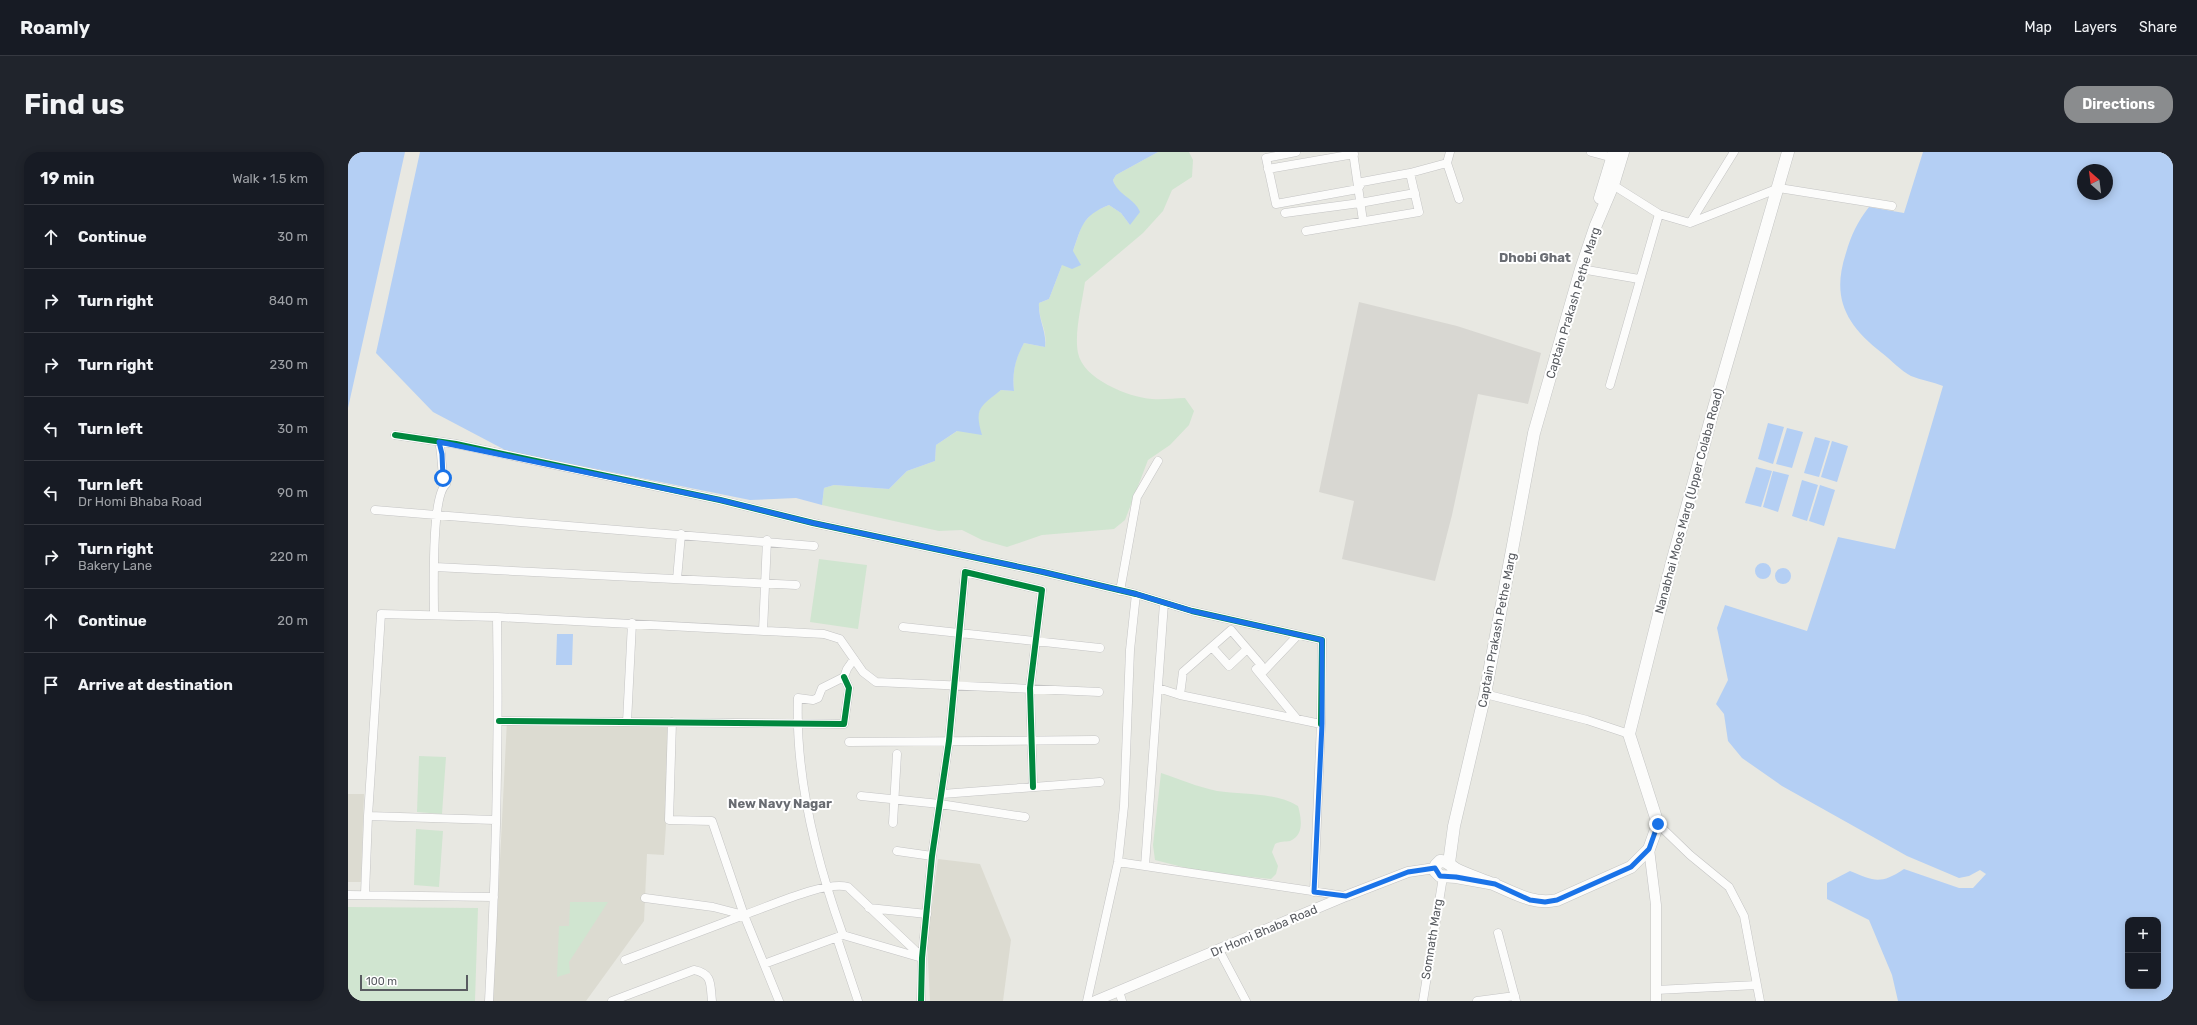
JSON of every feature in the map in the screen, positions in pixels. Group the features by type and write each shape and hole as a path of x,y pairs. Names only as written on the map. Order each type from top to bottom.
{"main road":[{"name":"Nanabhai Moos Marg (Upper Colaba Road)","path":"1629,734 1669,573 1710,418 1788,152"},
{"name":"Captain Prakash Pethe Marg","path":"1444,869 1485,694 1534,433 1581,269 1596,225 1613,185 1618,156"},
{"name":"Captain Prakash Pethe Marg","path":"1534,433 1533,411 1572,275 1618,156"},
{"path":"1444,869 1495,884 1530,900 1545,902 1557,900 1631,867 1649,849 1658,824 1629,734"}],"street":[{"path":"1296,152 1266,155 1276,204 1358,189 1362,182 1410,173 1448,163"},
{"path":"1450,152 1448,163 1459,199"},
{"path":"1591,152 1618,156"},
{"path":"1690,223 1734,152"},
{"path":"1268,169 1353,153 1363,221"},
{"path":"1306,231 1419,212 1410,173"},
{"path":"1613,185 1659,214 1690,223 1778,188 1892,206"},
{"path":"1285,213 1360,203 1415,193"},
{"path":"1610,386 1639,279 1659,214"},
{"path":"1581,269 1639,279"},
{"path":"396,435 439,442 720,500 813,523 1136,594 1164,603 1322,640 1322,724 1314,892"},
{"path":"434,614 436,515 441,488 446,484 443,478 442,454 439,442"},
{"path":"1120,591 1137,497 1158,461"},
{"path":"376,510 767,540 814,546"},
{"path":"677,579 681,534"},
{"path":"762,630 767,540"},
{"path":"435,567 796,585"},
{"path":"921,1001 922,958 932,856 949,740 965,572 1042,590 1030,688 1033,787"},
{"path":"1087,1001 1118,862 1124,806 1130,650 1136,594"},
{"path":"1145,866 1164,603"},
{"path":"365,894 368,816 381,614 434,614 824,634 840,640 863,672 876,682 1099,692"},
{"path":"489,1001 494,897 499,721 497,617"},
{"path":"627,722 632,623"},
{"path":"903,627 1100,648"},
{"path":"1180,695 1184,672 1231,630 1261,665 1256,669 1297,719"},
{"path":"1261,674 1298,635"},
{"path":"1212,647 1229,666 1247,649"},
{"path":"499,721 844,724 849,688 844,677 846,668 854,659"},
{"path":"844,677 822,688 818,698 813,700 798,698 797,724 802,778 825,886 858,1001"},
{"path":"1158,688 1180,695 1322,724"},
{"path":"1485,694 1587,720 1629,734"},
{"path":"672,722 669,820 712,821 744,915 779,1001"},
{"path":"849,742 1095,740"},
{"path":"893,824 897,754"},
{"path":"942,794 1100,782"},
{"path":"861,796 940,804 1025,817"},
{"path":"368,816 495,820"},
{"path":"1658,824 1690,856 1729,887 1744,916 1760,1001"},
{"path":"1649,849 1656,905 1656,1001"},
{"path":"897,851 932,856"},
{"path":"1118,862 1346,896"},
{"name":"Dr Homi Bhaba Road","path":"1095,1001 1120,996 1219,950 1346,896 1408,872 1444,869"},
{"name":"Somnath Marg","path":"1423,1001 1444,869"},
{"path":"625,960 825,886 840,884 848,887 922,958"},
{"path":"348,895 365,894 494,897"},
{"path":"645,898 713,907 744,915"},
{"path":"869,908 927,914"},
{"path":"1477,1001 1515,999 1498,933"},
{"path":"764,964 840,936 922,958"},
{"path":"1219,950 1246,1001"},
{"path":"612,1001 694,970 704,972 709,978 712,1001"},
{"path":"1656,990 1757,986"}],"shaded area":[{"path":"1359,302 1457,326 1541,353 1528,404 1478,394 1452,515 1435,581 1342,559 1354,501 1319,492"},
{"path":"507,720 673,722 664,855 647,854 644,921 586,1001 493,1001"},
{"path":"348,794 364,794 361,882 348,882"},
{"path":"938,859 980,864 1011,940 1003,1001 930,1001 927,942"}],"green space":[{"path":"1158,152 1189,152 1193,160 1192,177 1172,190 1163,211 1143,233 1085,282 1077,336 1078,353 1082,362 1088,371 1097,378 1119,390 1142,398 1185,398 1194,411 1189,425 1170,445 1148,460 1125,520 1114,529 1042,535 1007,547 982,540 962,530 939,531 822,505 824,488 834,485 889,489 907,471 935,461 936,445 977,418 982,404 1001,390 1014,391 1013,378 1015,366 1018,355 1024,343 1045,347 1046,341 1039,303 1049,299 1062,265 1073,251 1082,225 1093,212 1109,205 1121,213 1130,225 1113,180 1116,175"},
{"path":"819,559 867,565 858,629 810,622"},
{"path":"419,756 446,757 442,814 417,812"},
{"path":"1161,773 1217,791 1269,796 1279,798 1298,806 1301,825 1298,835 1290,841 1275,844 1272,852 1278,866 1276,874 1271,879 1202,872 1155,860 1153,845"},
{"path":"416,829 443,831 439,887 414,885"},
{"path":"570,902 608,902 569,962 570,973 557,977 559,926 569,926"},
{"path":"348,907 478,908 475,1001 348,1001"}],"water":[{"path":"348,152 405,152 348,408"},
{"path":"420,152 1158,152 1116,175 1113,180 1118,189 1138,207 1140,212 1130,225 1121,213 1109,205 1093,213 1084,223 1073,251 1081,265 1072,269 1062,265 1049,299 1039,303 1045,336 1045,347 1024,343 1018,355 1015,366 1013,378 1014,391 1001,390 988,400 979,413 982,435 957,431 936,445 935,461 907,471 889,489 834,485 824,488 822,505 796,498 750,500 507,451 433,412 376,353"},
{"path":"1923,152 2173,152 2173,1001 1898,1001 1892,975 1869,920 1827,899 1827,883 1850,871 1877,880 1889,877 1904,869 1959,888 1973,888 1986,874 1980,870 1969,876 1959,878 1907,856 1782,786 1742,758 1728,741 1724,714 1716,704 1728,680 1717,628 1725,605 1807,631 1838,537 1895,549 1943,386 1907,374 1859,332 1845,309 1841,297 1840,284 1842,269 1855,228 1869,207 1904,213"},
{"path":"1768,423 1784,427 1773,464 1758,459"},
{"path":"1787,428 1803,432 1792,468 1776,464"},
{"path":"1815,437 1830,441 1819,477 1804,473"},
{"path":"1832,441 1848,446 1837,482 1821,477"},
{"path":"1756,467 1772,471 1761,507 1745,503"},
{"path":"1773,471 1789,475 1778,512 1763,507"},
{"path":"1802,480 1818,485 1807,521 1792,516"},
{"path":"1820,485 1835,490 1824,526 1809,521"},
{"path":"1763,563 1770,568 1771,571 1766,578 1763,579 1756,574 1755,571 1760,564"},
{"path":"1783,568 1790,573 1791,576 1786,583 1783,584 1776,579 1775,576 1780,569"},
{"path":"557,634 573,634 572,665 556,665"}],"cycle path":[{"path":"395,435 456,444 720,500 813,523 1043,572 1136,594 1192,611 1322,640 1321,724"},
{"path":"921,1001 922,958 932,856 949,741 965,572 1042,590 1030,688 1033,787"},
{"path":"499,721 844,724 849,688 844,677"}],"district":[{"name":"Dhobi Ghat","path":"1535,257"},
{"name":"New Navy Nagar","path":"780,803"}],"route":[{"path":"443,478 442,454 439,442 456,444 720,500 813,523 1043,572 1136,594 1192,611 1322,640 1322,724 1314,892 1346,896 1408,872 1435,868 1435,871 1440,876 1456,877 1495,884 1530,900 1545,902 1557,900 1631,867 1649,849 1658,824"}]}
